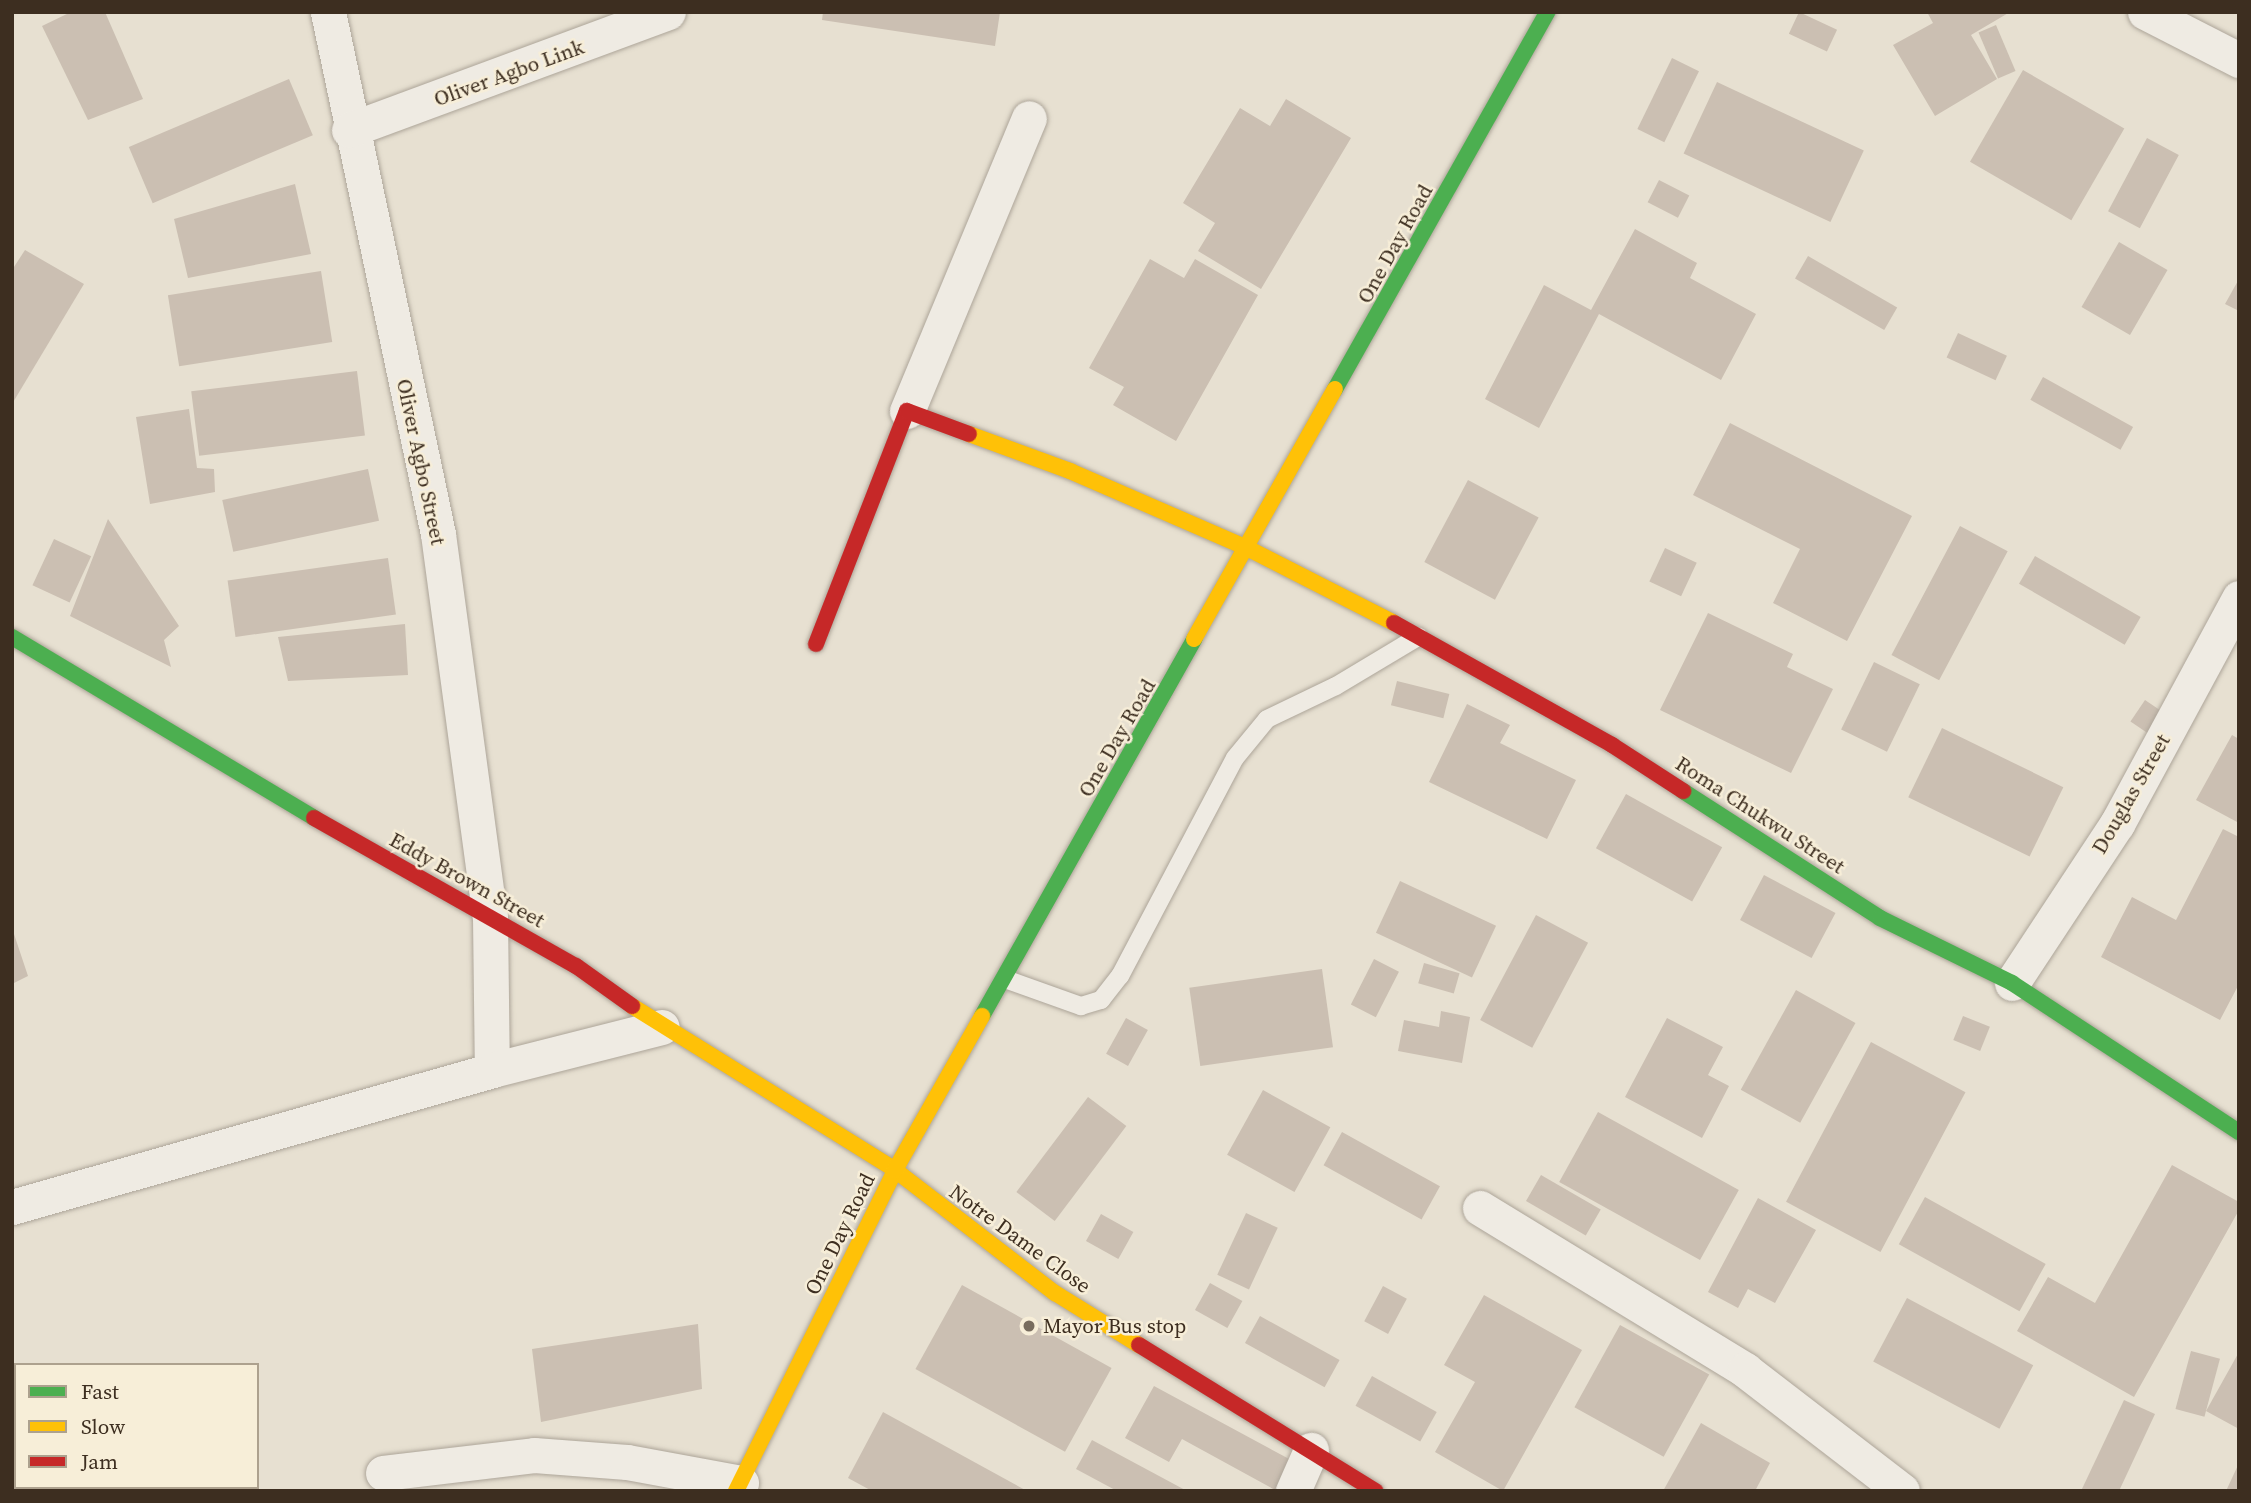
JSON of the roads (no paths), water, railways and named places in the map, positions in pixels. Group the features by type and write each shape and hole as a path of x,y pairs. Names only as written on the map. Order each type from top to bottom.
{"street":[{"name":"Oliver Agbo Street","path":"328,12 349,130 432,502 490,916 492,1070"},
{"name":"Oliver Agbo Link","path":"349,130 668,12"},
{"name":"One Day Road","path":"739,1487 895,1170 1249,549 1548,12"},
{"path":"2145,12 2239,60"},
{"path":"816,644 907,411 1029,118"},
{"name":"Roma Chukwu Street","path":"907,411 1070,471 1249,549 1419,636 1612,745 1880,918 2012,983 2239,1132"},
{"name":"Douglas Street","path":"2012,983 2117,824 2239,598"},
{"name":"Eddy Brown Street","path":"12,636 260,787 576,966 662,1027 895,1170"},
{"path":"12,1208 492,1070 662,1027"},
{"name":"Notre Dame Close","path":"895,1170 1055,1293 1375,1491"},
{"path":"1480,1208 1745,1370 1902,1491"},
{"path":"1293,1491 1311,1451"},
{"path":"383,1473 534,1455 627,1462 739,1487"}],"lane":[{"path":"1004,979 1081,1006 1101,1000 1120,976 1235,758 1267,719 1336,686 1419,636"}],"place":[{"name":"Mayor Bus stop","path":"1029,1326"}]}
